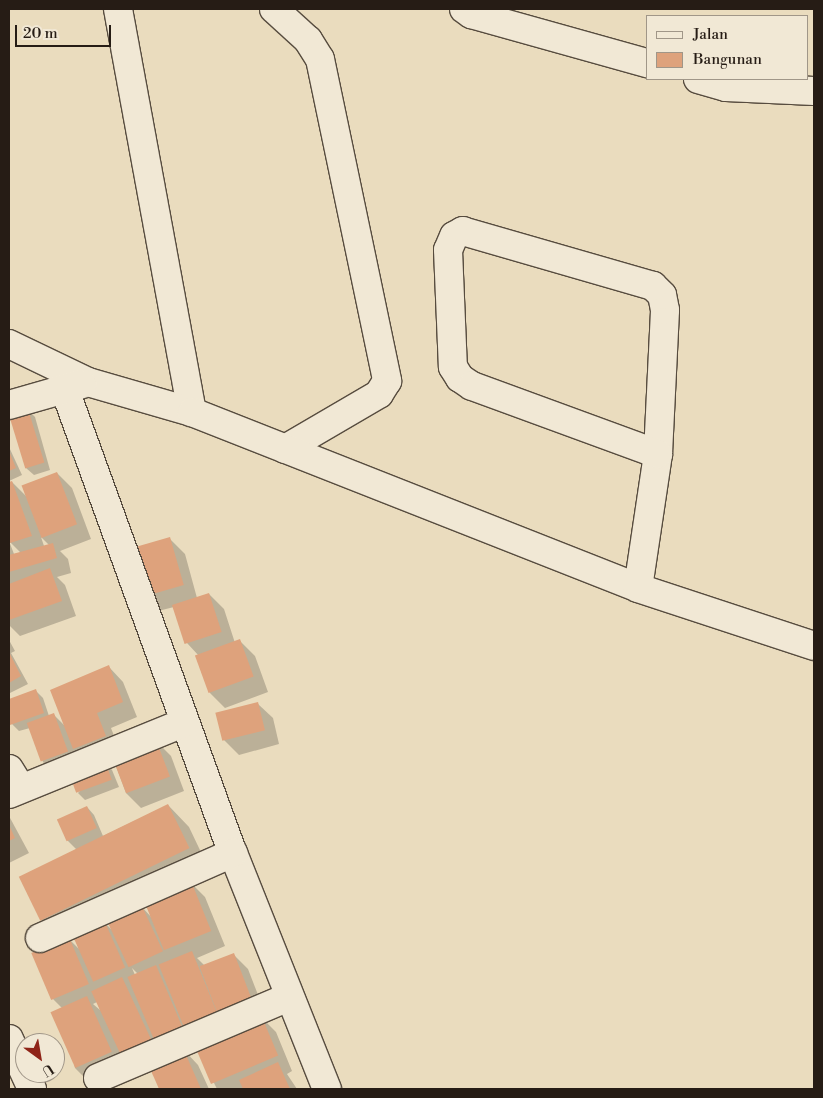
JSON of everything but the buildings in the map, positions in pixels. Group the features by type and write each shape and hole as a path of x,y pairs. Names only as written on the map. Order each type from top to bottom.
{"street":[{"path":"118,9 192,412"},
{"path":"274,9 312,44 320,59 387,381 379,394 285,449"},
{"path":"464,9 471,14 646,63"},
{"path":"702,80 726,87 814,91"},
{"path":"638,588 658,454 665,310 662,295 653,286 462,231 454,236 448,250 453,367 460,378 472,386 658,454"},
{"path":"9,344 76,386 192,412 638,588 814,646"},
{"path":"9,405 76,386"},
{"path":"76,386 185,722 233,853 327,1089"},
{"path":"13,784 185,722"},
{"path":"40,938 233,853"},
{"path":"98,1078 289,996"},
{"path":"11,1050 32,1089"}]}
